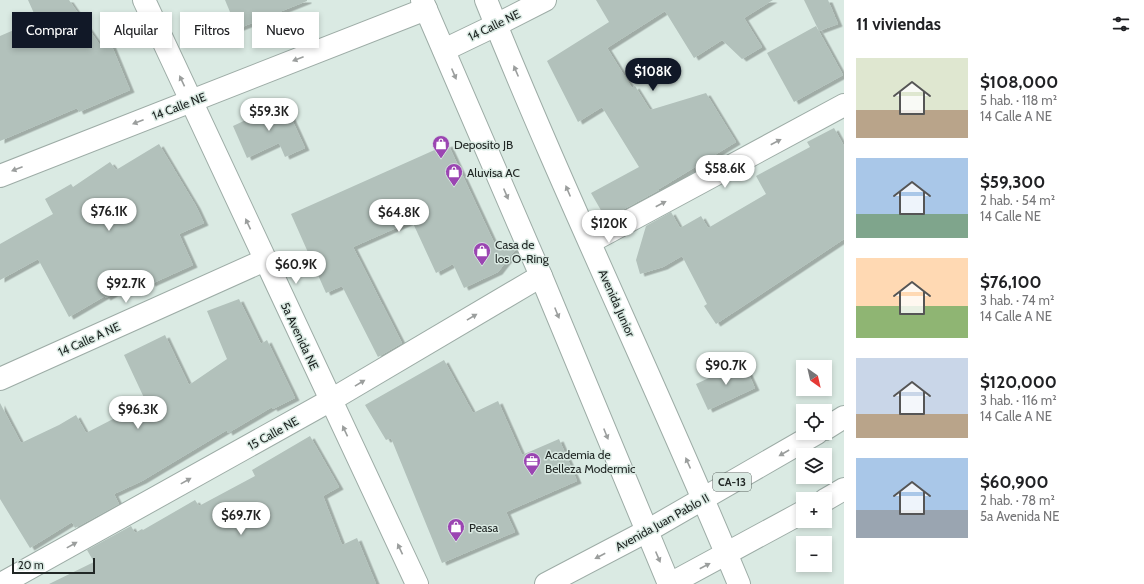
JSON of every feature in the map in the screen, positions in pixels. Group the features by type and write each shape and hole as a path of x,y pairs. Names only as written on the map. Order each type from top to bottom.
{"main road":[{"name":"5a Avenida NE","path":"144,0 417,584"},
{"name":"Avenida Junior","path":"486,0 590,242 704,499 739,584"},
{"name":"14 Calle NE","path":"444,50 545,0"},
{"name":"14 Calle NE","path":"0,176 191,101 424,4"},
{"path":"424,4 541,276 669,584 796,516"},
{"path":"590,242 844,106"},
{"name":"14 Calle A NE","path":"0,379 265,260"},
{"name":"15 Calle NE","path":"1,584 331,400 541,276"},
{"path":"832,424 844,418"},
{"name":"Avenida Juan Pablo II","path":"546,584 647,531 805,440"},
{"path":"832,496 844,489"}],"building":[{"path":"28,0 69,0 77,12 33,12"},
{"path":"225,0 307,0 280,12 252,12 252,23 244,26 244,12 230,12"},
{"path":"596,0 773,0 744,18 762,47 742,59 722,40 694,58 665,11 607,48 632,88 635,86 650,110 706,93 736,142 659,190 606,219 591,193 639,167 602,107 578,122 547,61 609,22"},
{"path":"804,0 828,0 838,24 819,31"},
{"path":"816,26 843,75 794,102 767,53"},
{"path":"12,31 12,48 92,48 92,33 100,45 100,48 113,48 130,90 79,112 77,108 0,141 0,36"},
{"path":"284,102 305,148 285,157 279,143 247,158 233,126"},
{"path":"834,128 844,146 844,239 716,324 704,306 707,304 682,256 663,267 640,274 636,260 646,226 671,212 680,228 701,216 708,228 766,194 756,176 810,147 807,142"},
{"path":"159,144 196,206 204,223 179,234 193,265 151,284 147,275 106,298 105,296 69,317 38,259 0,280 0,244 53,214 45,199 71,184 73,187 110,162 116,170"},
{"path":"448,144 497,249 513,242 516,249 498,272 464,288 453,264 436,273 412,221 353,247 402,343 378,357 342,286 326,293 291,214"},
{"path":"239,299 261,344 267,340 295,398 273,409 272,407 228,433 227,430 142,481 114,494 119,504 75,528 72,522 30,548 0,499 0,403 21,443 76,415 86,433 146,402 124,355 165,335 189,385 227,359 207,311"},
{"path":"444,360 473,413 498,401 522,455 559,439 577,481 506,512 515,532 442,563 391,438 386,440 365,405"},
{"path":"743,362 755,388 708,410 696,384"},
{"path":"310,436 339,487 323,496 342,545 357,538 376,584 49,584 94,562 87,550 131,526 135,533 142,529 143,530 195,500 199,506 255,476 252,470"}],"place":[{"name":"Deposito JB","path":"441,159"},
{"name":"Aluvisa AC","path":"454,187"},
{"name":"Casa de los O-Ring","path":"482,266"},
{"name":"Academia de Belleza Modermic","path":"532,476"},
{"name":"Peasa","path":"456,542"}]}
